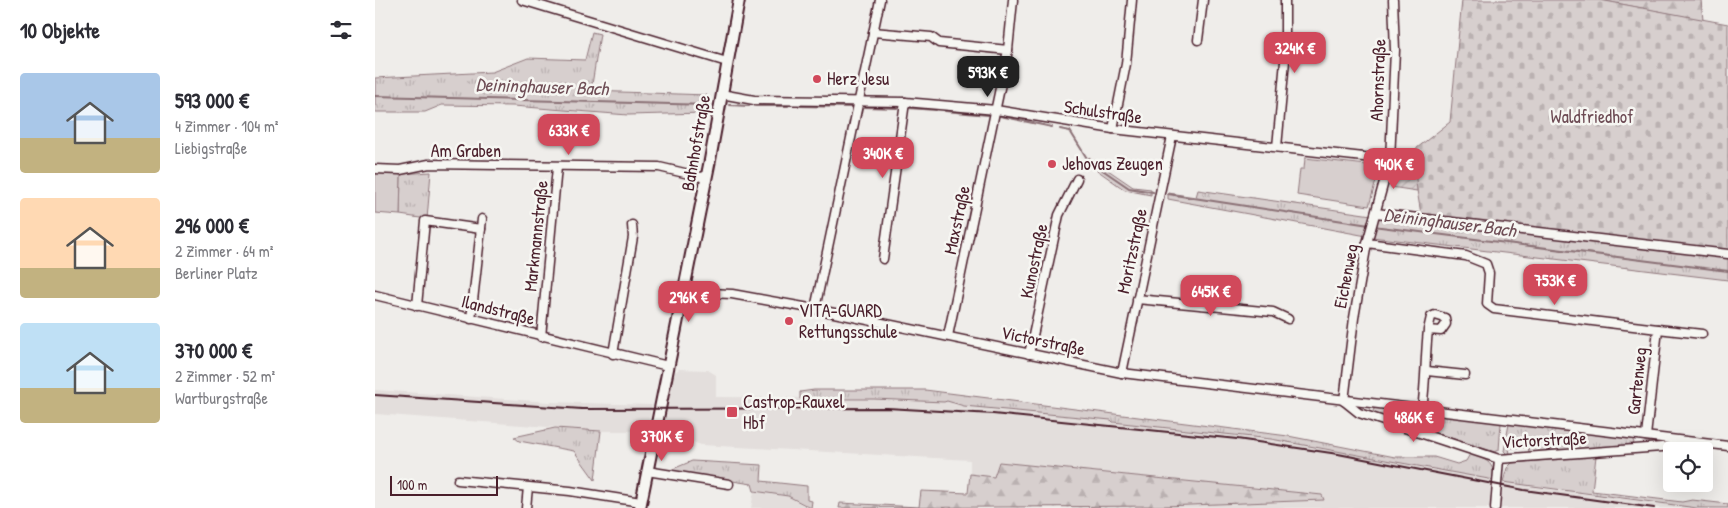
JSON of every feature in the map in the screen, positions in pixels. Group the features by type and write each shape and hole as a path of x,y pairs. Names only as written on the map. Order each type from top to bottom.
{"main road":[{"name":"Bahnhofstraße","path":"640,505 706,178 739,0"}],"street":[{"path":"522,0 727,62"},
{"path":"815,309 880,0"},
{"name":"Maxstraße","path":"948,336 1008,50 1013,0"},
{"path":"1113,129 1126,64 1131,0"},
{"path":"1198,40 1203,0"},
{"path":"1277,148 1285,61 1285,0"},
{"name":"Ahornstraße","path":"1390,160 1395,50 1393,0"},
{"path":"873,32 931,37 939,43 1008,50"},
{"name":"Schulstraße","path":"721,94 754,100 905,102 996,110 1113,129 1390,160"},
{"path":"883,259 905,102"},
{"name":"Moritzstraße","path":"1123,373 1172,136"},
{"name":"Eichenweg","path":"1344,400 1353,318 1367,242 1390,160"},
{"name":"Am Graben","path":"375,169 400,170 429,164 659,167 706,178"},
{"name":"Markmannstraße","path":"541,337 557,167"},
{"name":"Kunostraße","path":"1029,354 1059,215 1077,179"},
{"path":"1376,213 1728,254"},
{"path":"471,319 482,219"},
{"path":"417,306 425,221 481,228"},
{"path":"613,354 633,237 632,225"},
{"name":"Gartenweg","path":"1367,242 1467,256 1486,264 1489,273 1487,304 1494,309 1702,334"},
{"name":"Victorstraße","path":"682,292 738,295 815,309 1123,373 1691,442"},
{"name":"Ilandstraße","path":"375,295 541,337 668,366"},
{"path":"1137,298 1273,312 1289,319"},
{"name":"Gartenweg","path":"1643,435 1658,329"},
{"path":"1423,409 1427,371 1424,364 1428,330"},
{"path":"1427,371 1465,374"},
{"name":"Victorstraße","path":"1344,400 1359,413 1499,459 1663,447"},
{"path":"1638,449 1643,435"},
{"name":"Victorstraße","path":"1713,445 1728,446"},
{"path":"1495,508 1499,459"},
{"path":"647,470 729,484"},
{"path":"457,480 528,487 640,505"},
{"path":"526,508 528,487"}],"shaded area":[{"path":"679,369 708,370 716,375 716,397 813,398 819,401 874,399 952,401 953,404 964,406 1111,420 1113,422 1271,439 1494,480 1491,508 1168,508 1176,505 1324,500 1322,495 999,462 994,477 970,474 970,460 701,445 678,436 663,433 674,373"},
{"path":"375,390 549,402 652,405 647,431 601,431 375,414"},
{"path":"1503,482 1561,491 1566,489 1577,493 1697,508 1501,508"},
{"path":"754,491 788,496 808,508 751,508"},
{"path":"1176,505 1168,508 1009,508 1020,506"}],"green space":[{"name":"Waldfriedhof","path":"1462,0 1600,0 1728,24 1728,252 1421,214 1414,172 1417,148 1450,122"},
{"path":"1600,0 1701,0 1703,20"},
{"path":"592,32 600,34 591,91 707,95 705,113 628,115 513,106 442,105 425,112 375,112 375,78 492,72 528,58 585,60"},
{"path":"1089,157 1133,187 1151,189 1151,195 1125,190 1087,163"},
{"path":"1305,158 1376,166 1379,170 1369,206 1297,195 1300,169 1304,169"},
{"path":"1415,168 1417,191 1391,187 1396,170"},
{"path":"431,172 427,219 400,215 401,174"},
{"path":"375,173 401,174 400,215 375,213"},
{"path":"1198,190 1420,222 1728,252 1728,280 1372,237 1168,199 1168,193 1196,197"},
{"path":"814,390 925,390 1288,436 1395,457 1434,457 1457,464 1466,461 1470,454 1491,465 1494,480 1271,439 1113,422 1111,420 964,406 947,401 800,399 800,392"},
{"path":"1376,408 1501,423 1499,450 1495,452 1375,414 1373,410"},
{"path":"1509,424 1632,438 1634,443 1632,445 1529,452 1528,447 1509,448 1510,454 1507,454 1504,451"},
{"path":"555,428 601,431 595,480 574,451 519,441 514,437"},
{"path":"1596,456 1592,491 1682,502 1692,500 1728,504 1728,508 1697,508 1503,482 1507,468 1512,463"},
{"path":"692,461 762,465 761,481 807,486 807,500 812,501 811,508 788,496 754,491 752,484 668,471"},
{"path":"999,462 1322,495 1324,500 1164,506 839,508 840,503 919,507 921,491 968,493 970,474 994,477"}],"waterway":[{"name":"Deininghauser Bach","path":"375,96 709,105"},
{"name":"Deininghauser Bach","path":"729,105 749,106"},
{"name":"Deininghauser Bach","path":"755,106 788,106"},
{"name":"Deininghauser Bach","path":"799,106 851,107"},
{"name":"Deininghauser Bach","path":"864,107 897,108"},
{"name":"Deininghauser Bach","path":"908,108 936,110"},
{"name":"Deininghauser Bach","path":"945,111 988,115"},
{"name":"Deininghauser Bach","path":"1000,116 1052,127"},
{"name":"Deininghauser Bach","path":"1060,129 1070,131 1088,160 1129,188 1153,192"},
{"name":"Deininghauser Bach","path":"1168,194 1369,225"},
{"name":"Deininghauser Bach","path":"1373,226 1728,271"}],"railway":[{"path":"375,395 582,409 887,408 993,414 1237,439 1338,454 1524,490 1654,508"}],"place":[{"name":"Herz Jesu","path":"817,79"},
{"name":"Jehovas Zeugen","path":"1052,164"},
{"name":"VITA-GUARD Rettungsschule","path":"789,321"},
{"name":"Castrop-Rauxel Hbf","path":"732,412"}]}
